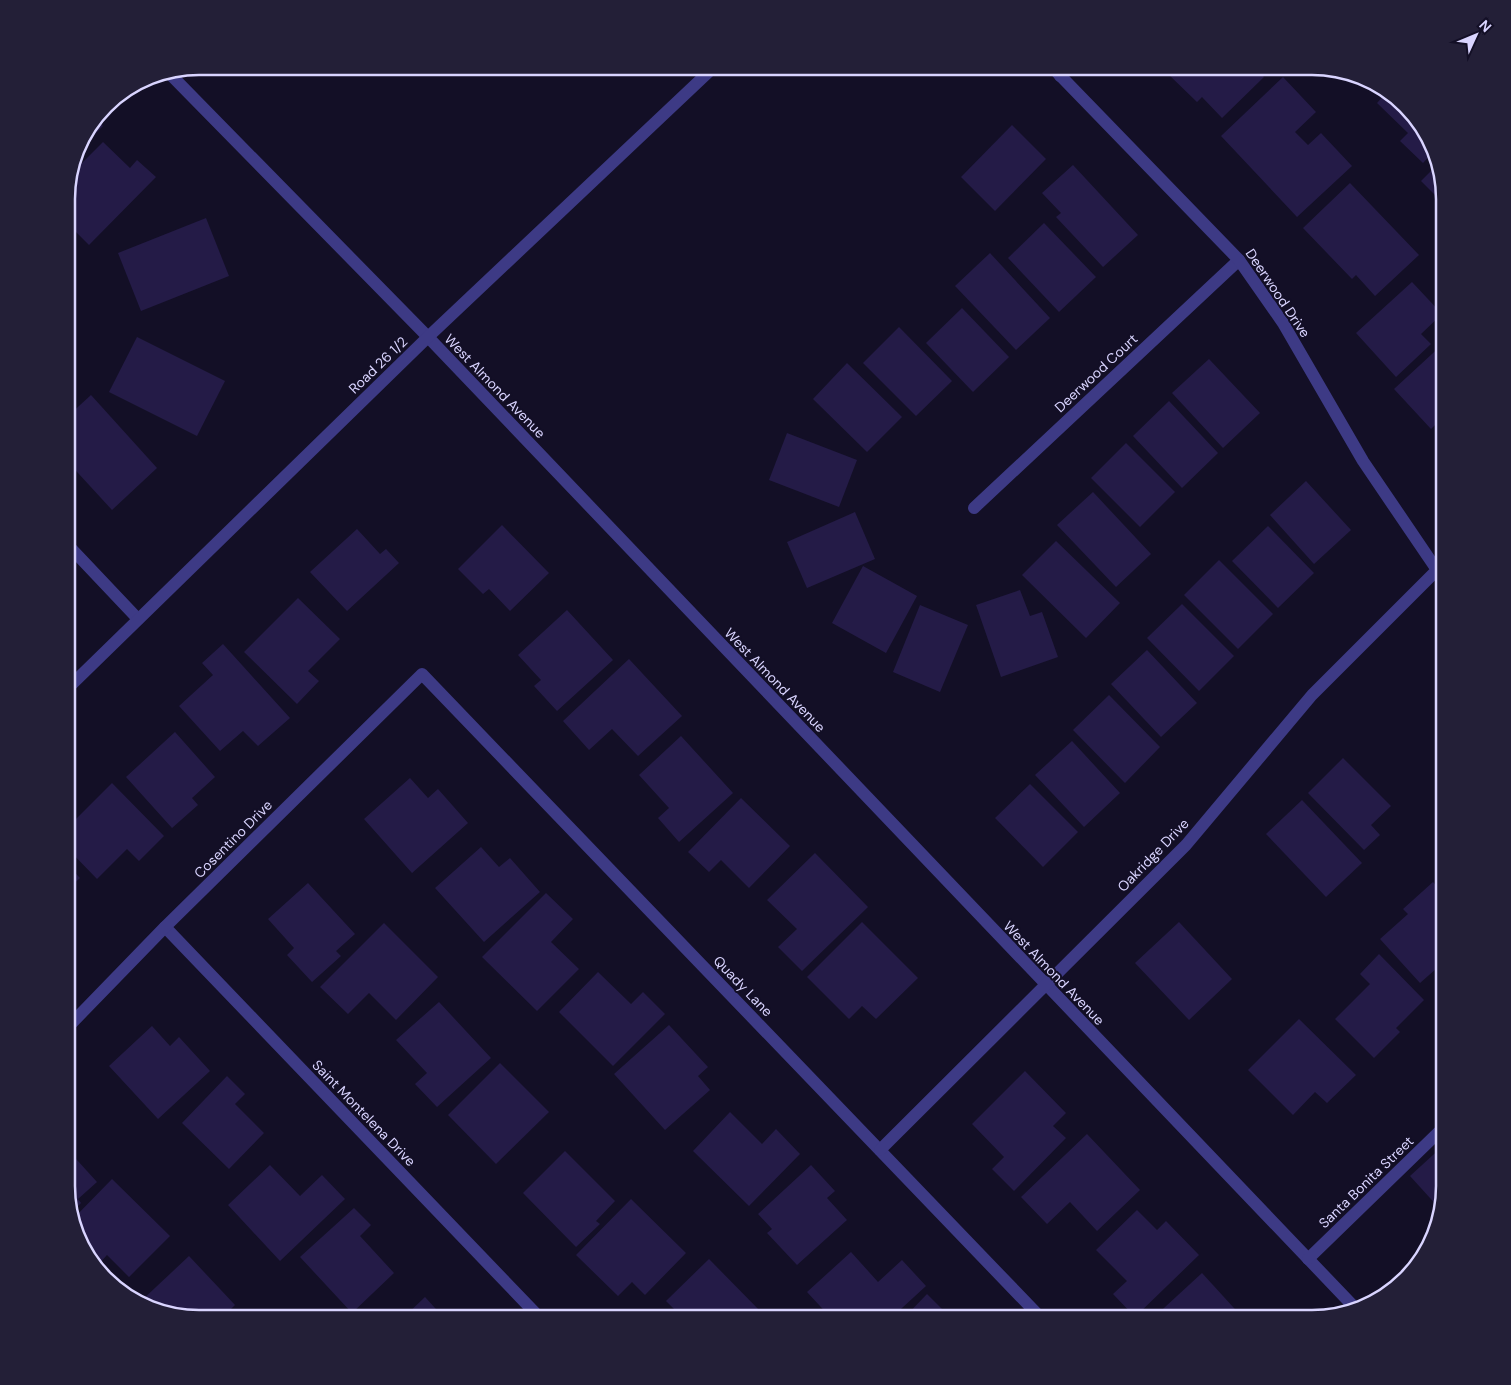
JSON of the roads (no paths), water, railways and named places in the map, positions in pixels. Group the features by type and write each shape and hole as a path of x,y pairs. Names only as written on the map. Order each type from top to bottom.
{"street":[{"name":"Road 26 1/2","path":"75,680 428,338 706,75"},
{"name":"Deerwood Drive","path":"1060,76 1239,260 1283,323 1364,462 1436,569"},
{"name":"West Almond Avenue","path":"173,77 428,338 1351,1303"},
{"name":"Deerwood Court","path":"974,508 1239,260"},
{"path":"75,553 138,619"},
{"name":"Oakridge Drive","path":"880,1150 1044,984 1186,845 1312,695 1436,571"},
{"name":"Cosentino Drive","path":"75,1019 165,927 422,674"},
{"name":"Quady Lane","path":"422,674 1033,1310"},
{"name":"Saint Montelena Drive","path":"165,927 532,1310"},
{"name":"Santa Bonita Street","path":"1308,1259 1436,1135"}]}
